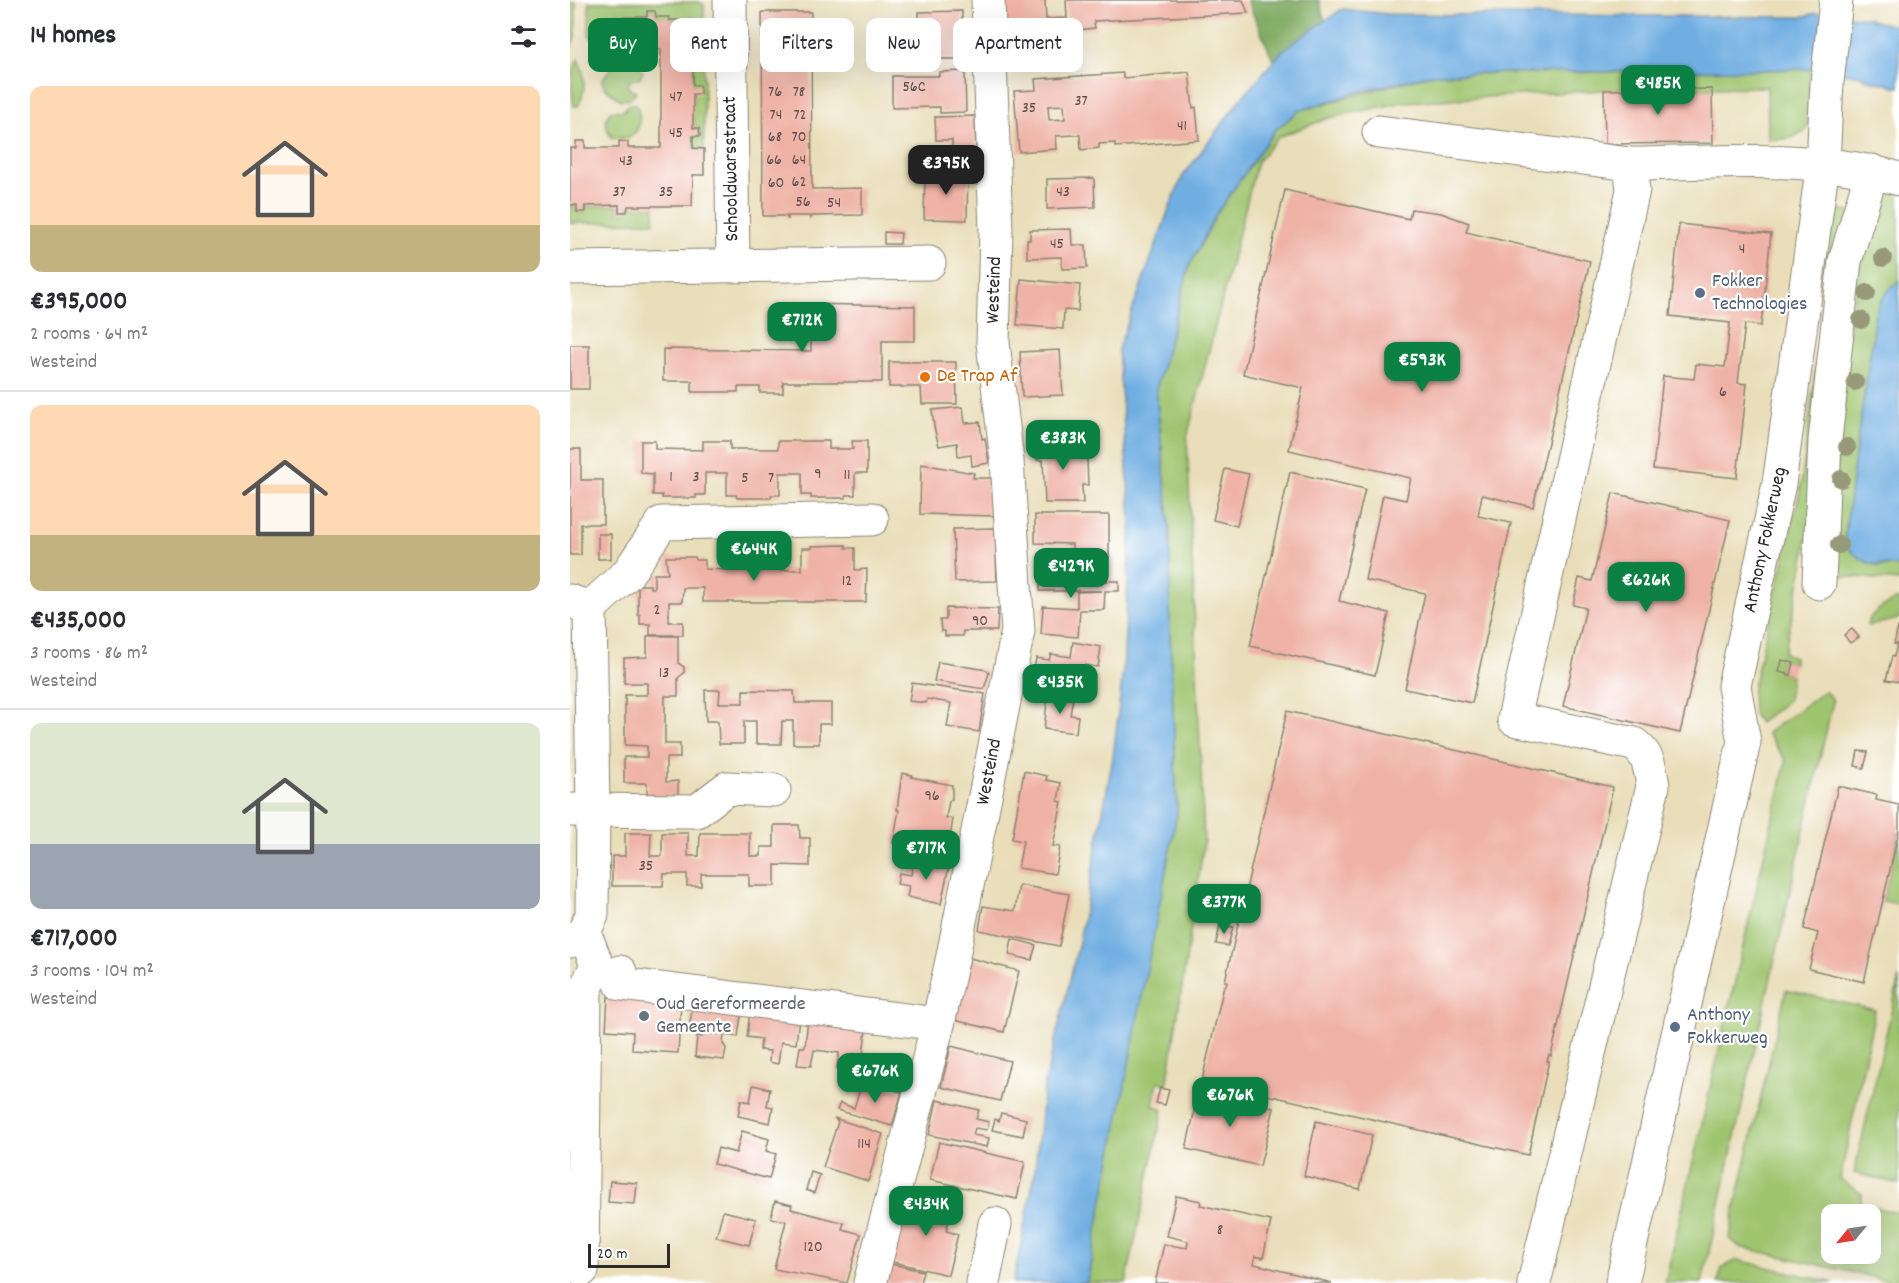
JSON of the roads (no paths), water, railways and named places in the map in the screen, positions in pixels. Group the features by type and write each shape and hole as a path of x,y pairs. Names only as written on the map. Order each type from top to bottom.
{"street":[{"name":"Schooldwarsstraat","path":"730,0 733,265"},
{"name":"Westeind","path":"870,1283 938,1024 1018,631 1007,460 993,343 996,231 988,0"},
{"name":"Anthony Fokkerweg","path":"1622,1283 1744,742 1734,686 1779,484 1823,163 1827,83 1836,2"},
{"path":"1379,132 1630,164 1732,161 1823,163 1886,175 1845,261 1826,440 1819,583"},
{"path":"1534,1283 1653,786 1650,767 1643,750 1634,744 1514,719 1633,190 1630,164"},
{"name":"Schooldwarsstraat","path":"570,268 929,263"},
{"path":"582,1270 585,990 597,965 577,936 592,915 582,810 580,604 628,573 662,523 872,519"},
{"path":"582,810 697,811 727,788 774,790"},
{"path":"620,972 621,984 938,1024"},
{"path":"982,1283 995,1224"}],"water":[{"path":"1342,9 1387,14 1801,17 1816,13 1870,18 1899,27 1899,87 1862,76 1810,69 1434,74 1358,92 1299,111 1275,130 1217,213 1189,267 1156,390 1170,532 1170,635 1177,813 1087,1283 1013,1283 1034,1179 1044,1086 1079,942 1113,757 1123,671 1131,522 1118,349 1183,176 1239,101 1283,50"},
{"path":"1899,281 1899,566 1890,566 1863,560 1844,544 1874,321 1887,292"}],"place":[{"name":"Fokker Technologies","path":"1700,293"},
{"name":"De Trap Af","path":"925,377"},
{"name":"Oud Gereformeerde Gemeente","path":"644,1016"},
{"name":"Anthony Fokkerweg","path":"1675,1027"}]}
